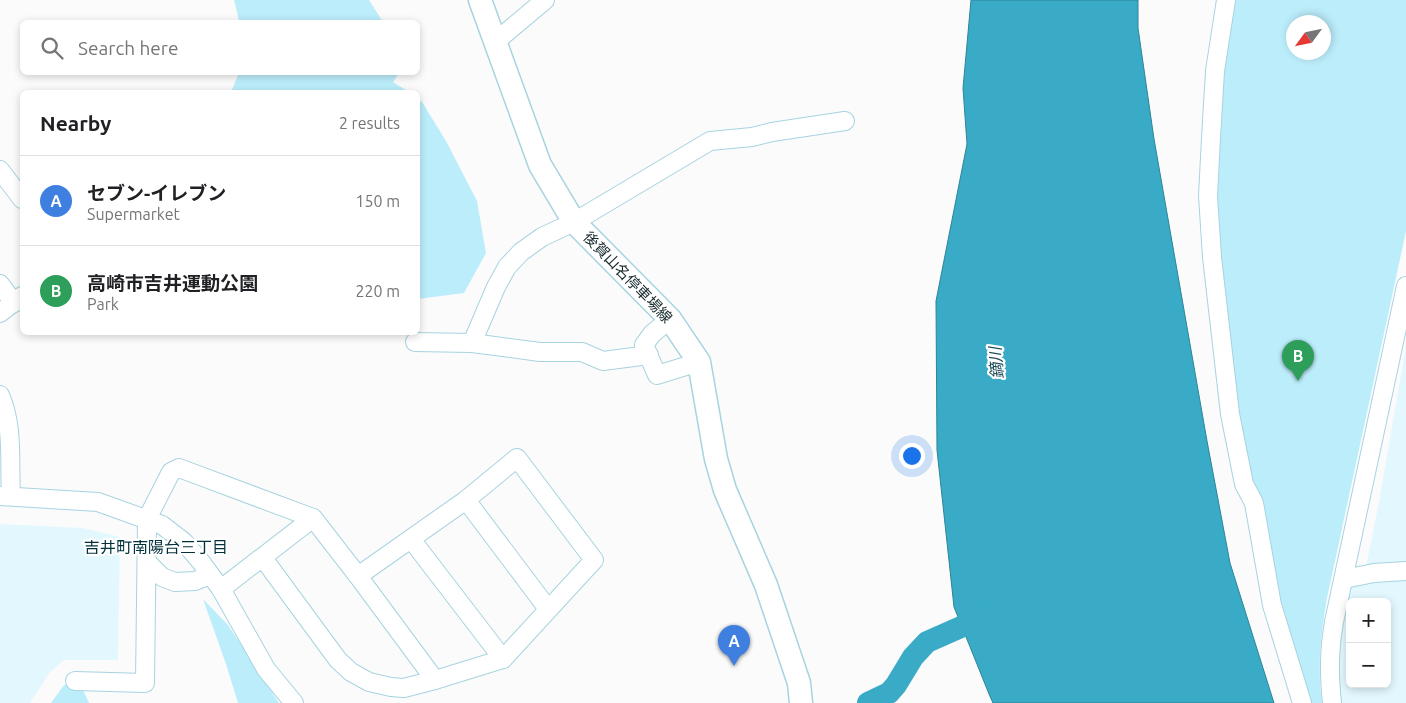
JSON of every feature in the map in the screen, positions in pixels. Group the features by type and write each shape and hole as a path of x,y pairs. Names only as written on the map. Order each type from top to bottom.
{"main road":[{"name":"後賀山名停車場線","path":"480,0 540,164 574,222 670,319 699,362 716,459 723,482 766,585 799,683 798,702"}],"street":[{"path":"495,42 545,0"},
{"path":"1226,0 1216,72 1211,138 1208,196 1212,257 1230,414 1244,484 1254,503 1272,605 1302,703"},
{"path":"472,343 507,266 521,252 542,237 574,222 710,141 752,137 772,132 845,121"},
{"path":"0,170 20,196"},
{"path":"0,284 12,304"},
{"path":"1332,703 1329,678 1334,622 1406,286"},
{"path":"670,319 652,334 644,344 657,375 699,362"},
{"path":"415,342 472,343 540,352 582,352 603,361 649,355"},
{"path":"0,395 8,416 10,431 5,453 5,496 98,502 162,525 184,542 201,562 221,589 266,669 294,703"},
{"path":"263,558 338,660 352,672 369,682 404,688 503,659 594,560 517,458 466,500 358,576"},
{"path":"75,681 146,683 147,519 171,472 179,468 313,518 435,680"},
{"path":"466,500 548,609"},
{"path":"221,589 313,518"},
{"path":"411,539 503,659"},
{"path":"147,562 162,577 175,582 195,581 210,575"},
{"path":"1344,579 1374,573 1406,571"}],"shaded area":[{"path":"234,0 369,0 382,20 239,20"},
{"path":"1222,0 1406,0 1406,231 1327,598 1320,650 1322,703 1299,703 1280,647 1206,258"},
{"path":"238,75 398,75 393,82 406,90 232,90"},
{"path":"420,100 446,141 477,201 486,253 464,293 420,299"},
{"path":"1406,346 1406,568 1365,572 1379,502"},
{"path":"0,524 83,528 120,537 118,660 64,660 50,672 30,703 0,703"},
{"path":"1406,574 1406,703 1339,703 1337,642 1349,582"},
{"path":"203,599 228,625 279,703 238,703"},
{"path":"64,685 82,688 89,703 51,703"}],"water":[{"name":"鏑川","path":"971,0 1138,0 1138,28 1154,139 1230,563 1274,703 993,703 989,694 954,607 937,450 936,301 967,144 963,88"}],"waterway":[{"path":"868,703 889,693 913,657 927,642 961,627 987,611"}],"place":[{"name":"高崎市吉井運動公園","path":"1298,381"},
{"name":"セブン-イレブン","path":"734,666"}],"district":[{"name":"吉井町南陽台三丁目","path":"156,547"}]}
